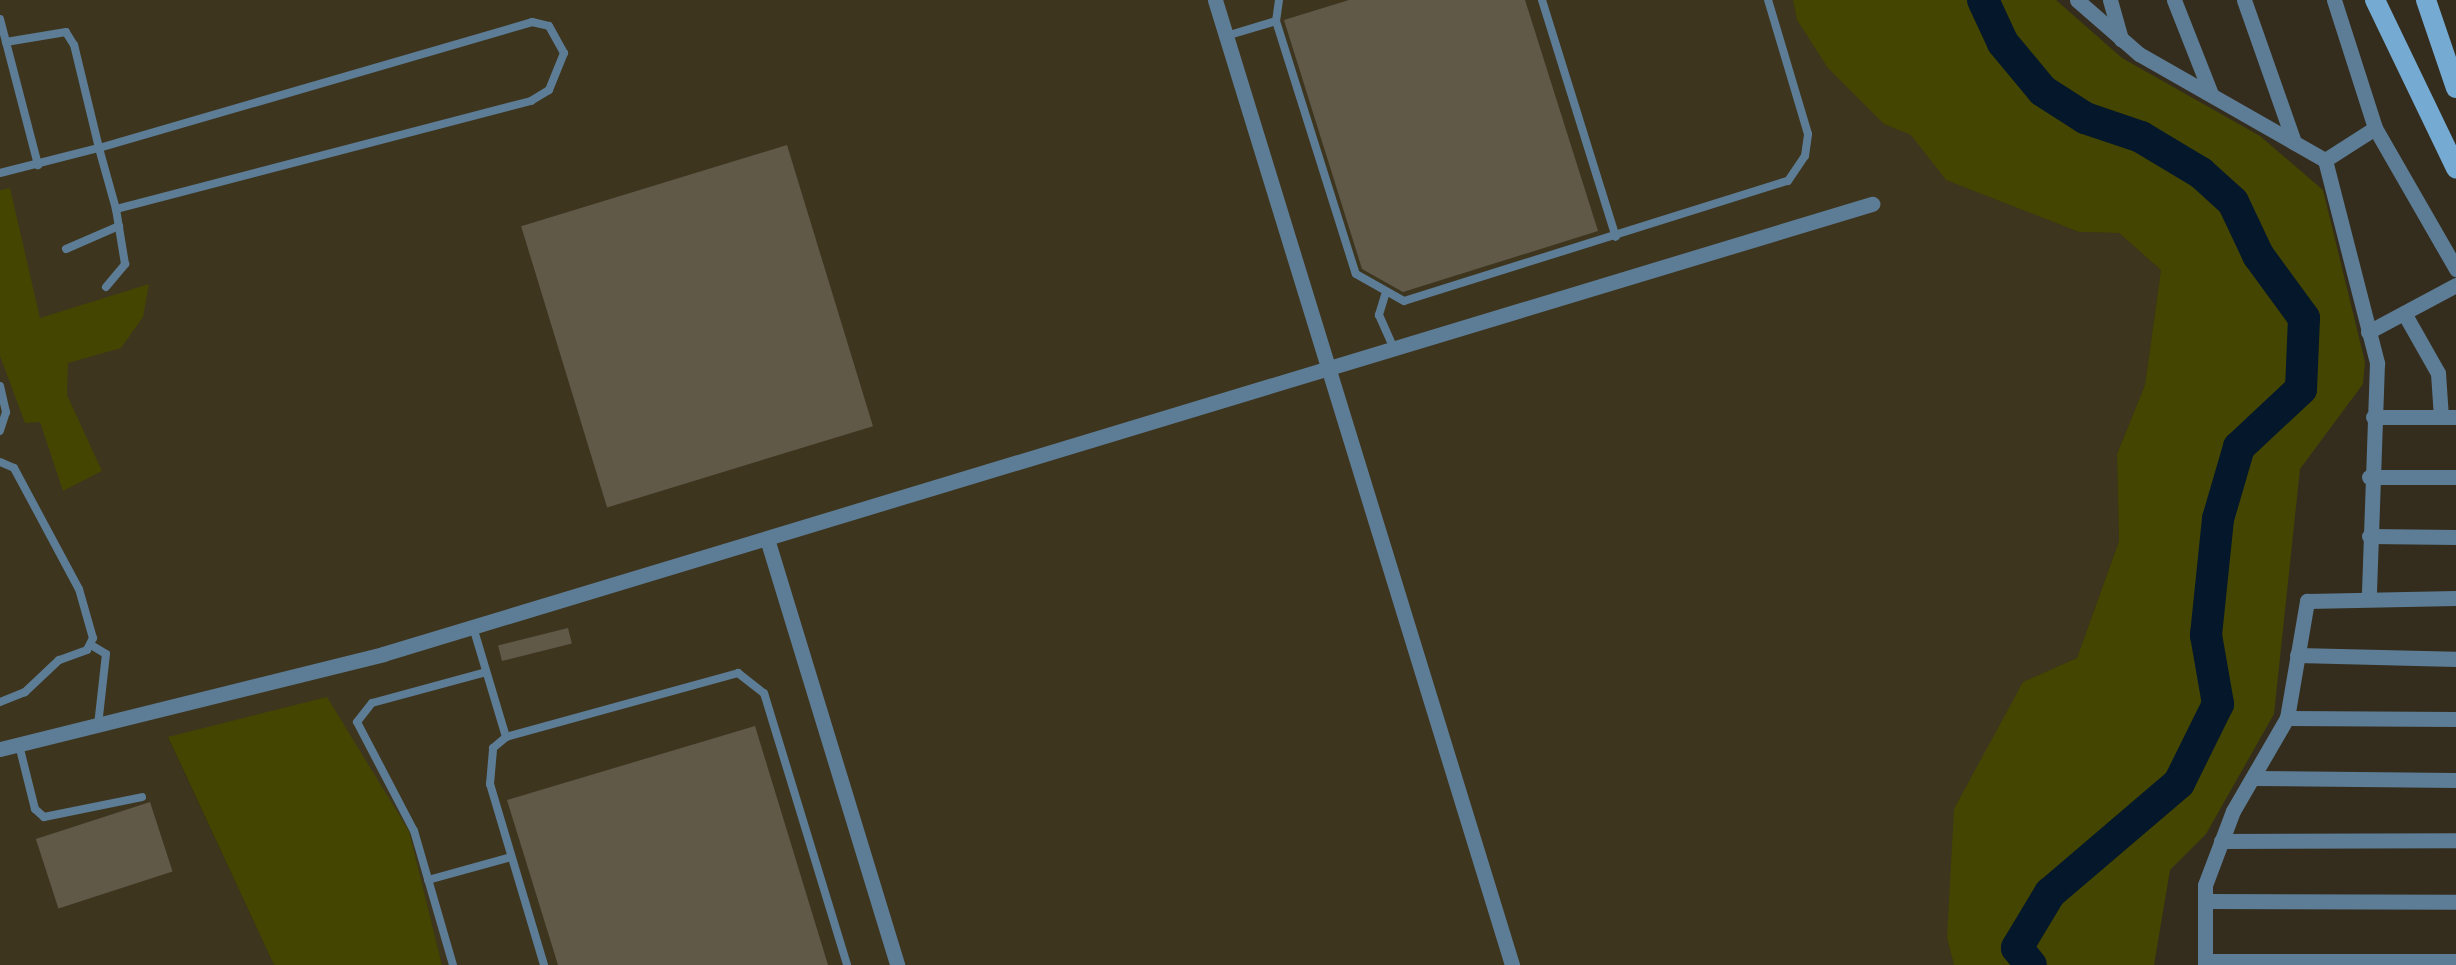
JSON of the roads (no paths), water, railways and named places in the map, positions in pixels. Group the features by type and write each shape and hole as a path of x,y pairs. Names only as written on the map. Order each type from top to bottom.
{"street":[{"path":"1215,0 1512,965"},
{"path":"2077,0 2122,39 2325,160 2377,363 2369,477 2369,596"},
{"path":"2110,0 2122,39"},
{"path":"2174,0 2212,96"},
{"path":"2244,0 2294,142"},
{"path":"2334,0 2375,128 2456,269"},
{"path":"2376,0 2456,168"},
{"path":"2426,0 2456,88"},
{"path":"2325,160 2375,128"},
{"path":"0,750 257,689 768,542 1872,204"},
{"path":"2368,332 2456,285"},
{"path":"2373,417 2448,417 2438,373 2404,313"},
{"path":"2369,477 2456,477"},
{"path":"2369,536 2456,537"},
{"path":"768,542 897,965"},
{"path":"2456,598 2369,596 2307,601 2287,718 2220,841 2205,901 2205,963 2456,961"},
{"path":"2297,655 2456,659"},
{"path":"2287,718 2456,719"},
{"path":"2253,778 2456,780"},
{"path":"2220,841 2456,840"},
{"path":"2205,901 2456,902"}],"lane":[{"path":"1279,0 1276,21 1353,267 1385,295 1409,300 1770,190 1798,170 1807,127 1768,0"},
{"path":"1542,0 1616,237"},
{"path":"0,19 38,165"},
{"path":"1226,36 1276,21"},
{"path":"0,173 532,22 560,38 560,69 549,90 531,101 116,208"},
{"path":"6,42 66,32 116,208 125,264 106,287"},
{"path":"66,249 118,226"},
{"path":"1385,295 1378,315 1394,349"},
{"path":"0,386 6,412 0,431"},
{"path":"0,462 14,468 79,589 92,646 106,654 98,725"},
{"path":"473,628 506,737"},
{"path":"0,702 92,646"},
{"path":"453,965 410,822 361,739 358,718 372,703 486,672"},
{"path":"541,964 488,772 493,748 506,737 727,674 749,676 764,692 846,965"},
{"path":"19,745 35,809 44,817 142,797"},
{"path":"428,880 512,857"}],"waterway":[{"path":"1983,0 2003,43 2043,91 2085,118 2141,137 2201,173 2233,202 2258,255 2304,318 2301,389 2239,447 2218,519 2206,635 2218,704 2179,783 2050,893 2017,948 2031,965"}]}
